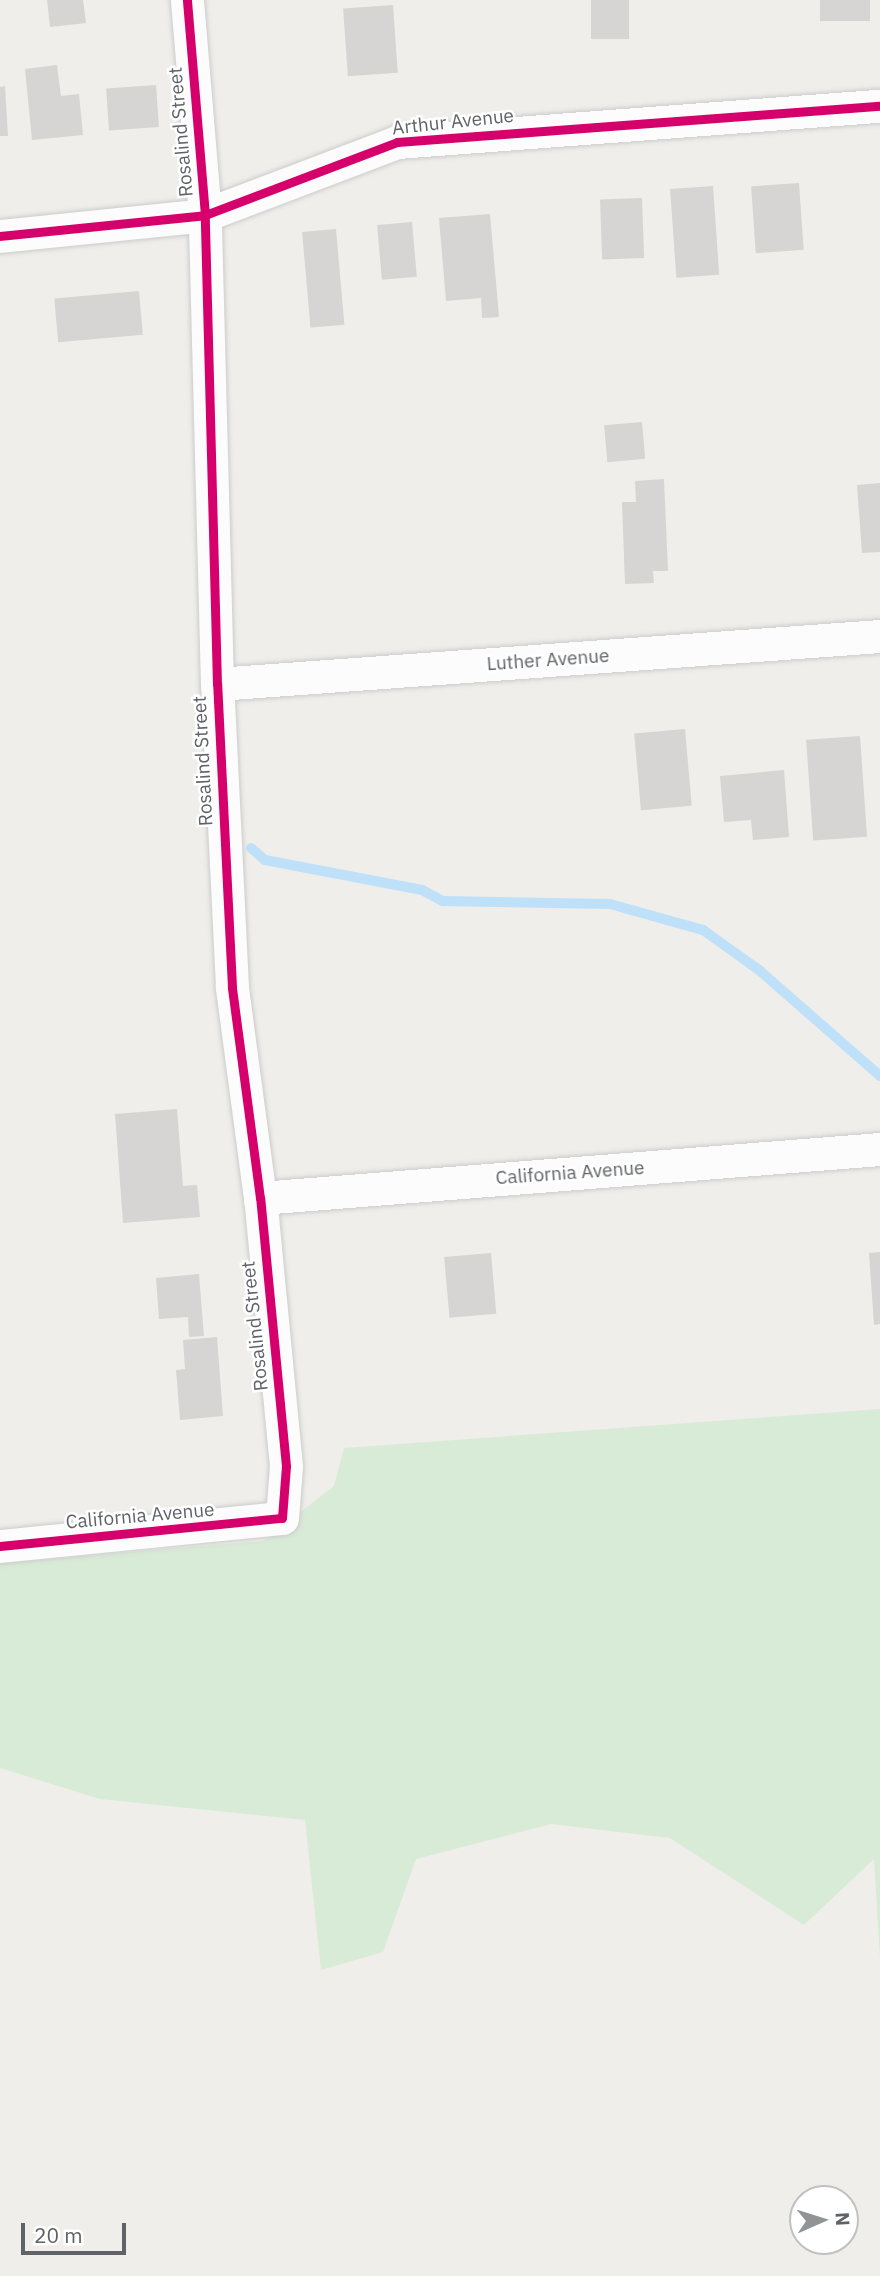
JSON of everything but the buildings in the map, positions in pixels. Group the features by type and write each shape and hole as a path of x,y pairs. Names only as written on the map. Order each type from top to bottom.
{"street":[{"name":"Rosalind Street","path":"187,0 205,215 217,684 233,987 260,1198 286,1466 282,1518"},
{"name":"Arthur Avenue","path":"0,236 205,215 397,142 880,106"},
{"name":"Luther Avenue","path":"217,684 880,636"},
{"name":"California Avenue","path":"260,1198 880,1149"},
{"name":"California Avenue","path":"0,1546 282,1518"}],"green space":[{"path":"880,1409 880,1958 874,1859 804,1925 670,1838 551,1824 416,1859 383,1952 321,1970 305,1820 100,1799 0,1768 0,1563 263,1541 334,1486 344,1448"}],"waterway":[{"path":"251,848 265,860 422,890 443,901 610,904 703,930 759,970 880,1076"}],"cycle path":[{"path":"0,1546 282,1518 286,1466 260,1198 232,987 217,684 205,215 187,0"},
{"path":"0,236 205,215 397,142 880,106"}]}
